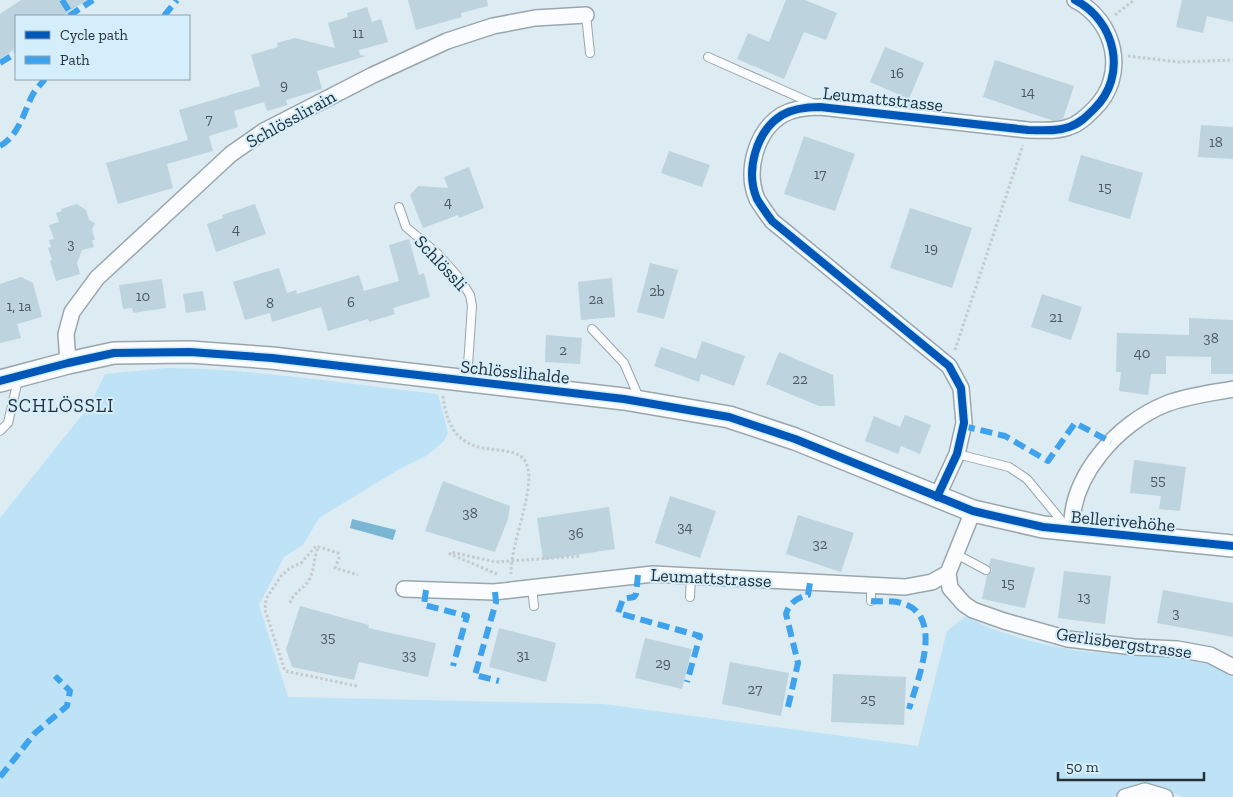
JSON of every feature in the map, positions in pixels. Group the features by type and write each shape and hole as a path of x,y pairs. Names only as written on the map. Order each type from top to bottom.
{"main road":[{"name":"Schlösslihalde","path":"9,379 114,353 190,352 272,358 640,402 729,417 795,439 973,511 1011,520"},
{"name":"Bellerivehöhe","path":"1011,520 1072,531 1233,546"}],"street":[{"name":"Leumattstrasse","path":"937,497 957,454 964,423 961,388 949,366 772,221 757,198 752,175 755,152 767,128 782,115 801,108 820,106 1028,130 1050,130 1070,127 1086,118 1099,104 1111,85 1114,62 1111,42 1104,24 1075,0"},
{"name":"Schlösslirain","path":"68,363 66,334 72,312 97,278 231,154 264,131 447,41 493,26 536,18 586,15"},
{"path":"1072,531 1071,518 1082,484 1102,453 1137,418 1167,403 1233,389"},
{"path":"948,573 973,511"},
{"name":"Leumattstrasse","path":"404,589 494,592 628,576 691,576 871,594 932,582 948,573"},
{"name":"Gerlisbergstrasse","path":"948,573 950,588 964,604 1004,621 1068,639 1210,655 1233,667"},
{"path":"1125,797 1145,792 1165,797"}],"lane":[{"path":"586,15 590,53"},
{"path":"708,57 820,106"},
{"name":"Schlössli","path":"399,207 406,227 438,254 460,279 470,295 472,306 467,382"},
{"path":"592,329 624,363 640,402"},
{"path":"0,431 8,423 9,379"},
{"path":"957,454 1009,467 1027,479 1052,512 1072,531"},
{"path":"956,554 986,570"},
{"path":"690,597 691,576"},
{"path":"532,587 534,606"}],"path":[{"path":"1111,18 1134,0"},
{"path":"1123,56 1179,62 1233,60"},
{"path":"954,352 1025,137"},
{"path":"443,393 448,422 455,435 472,446 513,452 524,458 528,467 526,499 510,562 511,574 497,574 450,554 451,552 496,562 510,562 581,556"},
{"path":"357,686 285,671 265,610 266,599 281,576 290,568 301,563 310,551 319,546 338,552 339,558 335,568 358,576"},
{"path":"290,603 293,594 309,580 314,554 319,546"}],"shaded area":[{"path":"167,368 269,374 438,394 448,433 443,442 426,456 396,471 319,518 303,545 284,557 259,605 288,697 603,704 918,746 947,631 966,616 1006,634 1053,646 1100,653 1181,657 1200,661 1218,668 1233,678 1233,797 1182,797 1160,787 1139,785 1122,790 1113,797 0,797 0,518 90,405 105,374"},
{"path":"352,519 396,530 393,540 350,528"}],"building":[{"path":"21,0 87,0 64,15 15,15 15,49 0,59 0,14"},
{"path":"408,0 487,0 488,6 461,13 462,17 416,30"},
{"path":"786,0 805,0 837,13 826,40 804,32 784,79 737,59 748,33 769,42"},
{"path":"1182,0 1233,0 1233,22 1207,16 1203,33 1176,27"},
{"path":"367,7 372,22 381,19 388,42 359,50 360,55 366,56 317,71 322,89 286,100 287,105 267,111 264,102 234,111 238,127 209,136 213,151 167,164 173,188 118,204 106,163 188,140 179,110 260,86 251,55 278,47 277,43 295,38 335,48 328,23 348,17 347,13"},
{"path":"885,47 924,63 909,99 870,82"},
{"path":"995,60 1074,86 1063,119 1054,121 983,97"},
{"path":"1201,125 1233,127 1233,159 1198,157"},
{"path":"804,136 855,154 835,211 784,194"},
{"path":"669,151 710,165 702,187 661,173"},
{"path":"1081,155 1143,173 1130,219 1068,201"},
{"path":"469,167 484,208 459,218 458,215 423,228 410,195 418,186 448,188 444,177"},
{"path":"77,204 86,210 89,220 95,223 92,230 95,240 92,240 94,247 82,250 77,263 80,274 56,281 48,248 51,247 49,240 54,239 49,225 59,222 56,213 62,211 61,209"},
{"path":"255,204 266,234 216,252 207,224 223,218 222,215"},
{"path":"910,208 972,228 952,288 890,268"},
{"path":"409,239 419,275 424,273 430,297 393,308 395,314 369,322 368,319 328,331 321,307 272,322 270,313 245,320 233,282 279,268 287,293 296,290 297,294 359,275 364,291 399,281 389,245"},
{"path":"650,263 678,270 664,319 637,312"},
{"path":"21,277 33,283 42,317 17,324 21,338 0,343 0,284"},
{"path":"612,278 615,317 581,320 578,282"},
{"path":"162,279 166,308 133,313 132,308 123,309 119,285"},
{"path":"203,291 206,310 186,313 183,294"},
{"path":"1042,294 1082,307 1071,340 1031,327"},
{"path":"1189,318 1233,320 1233,374 1211,374 1211,357 1166,356 1166,374 1151,374 1148,395 1119,391 1121,372 1116,372 1117,333 1189,335"},
{"path":"546,335 582,338 580,364 545,362"},
{"path":"702,341 745,356 734,386 701,374 699,382 654,366 661,347 696,359"},
{"path":"779,352 833,375 835,406 819,406 766,384"},
{"path":"905,415 931,425 920,454 901,446 898,454 865,441 874,416 900,427"},
{"path":"1134,460 1186,467 1180,511 1159,509 1161,496 1130,493"},
{"path":"443,481 510,506 508,519 495,552 425,531"},
{"path":"670,496 716,511 700,558 655,543"},
{"path":"609,507 615,549 543,560 537,518"},
{"path":"798,515 854,533 841,572 786,554"},
{"path":"991,558 1035,568 1025,608 982,599 987,575 992,570 989,565"},
{"path":"1064,571 1111,576 1105,624 1058,618"},
{"path":"1163,590 1233,603 1233,637 1157,623"},
{"path":"300,606 369,625 368,628 436,643 428,677 359,662 354,680 292,667 286,649"},
{"path":"499,628 556,643 546,682 489,667"},
{"path":"645,638 692,649 682,689 635,678"},
{"path":"730,662 789,673 781,716 722,704"},
{"path":"833,674 906,677 904,725 831,722"}],"marked path":[{"path":"62,0 71,14"},
{"path":"70,15 93,0"},
{"path":"165,15 177,0"},
{"path":"0,63 15,54"},
{"path":"0,146 16,131 32,95 44,80"},
{"path":"963,426 1005,436 1048,461 1075,423 1111,442"},
{"path":"638,575 636,594 634,597 623,599 618,613 700,636 687,682"},
{"path":"788,707 798,663 786,614 794,601 808,595 810,583"},
{"path":"426,590 424,605 467,616 453,666"},
{"path":"495,592 496,602 475,675 499,681"},
{"path":"871,601 901,603 915,610 922,620 925,634 925,650 909,709"},
{"path":"0,777 35,733 67,706 70,691 55,676"}],"cycle path":[{"path":"937,497 957,454 964,423 961,388 949,366 772,221 757,199 754,188 752,176 755,152 765,131 773,122 791,111 810,107 1028,130 1054,130 1073,126 1089,114 1105,96 1114,66 1113,50 1108,35 1100,21 1089,9 1075,0"},
{"path":"0,381 114,353 190,352 272,358 624,399 729,417 795,439 973,511 1043,527 1233,546"}],"district":[{"name":"SCHLÖSSLI","path":"61,405"}]}
